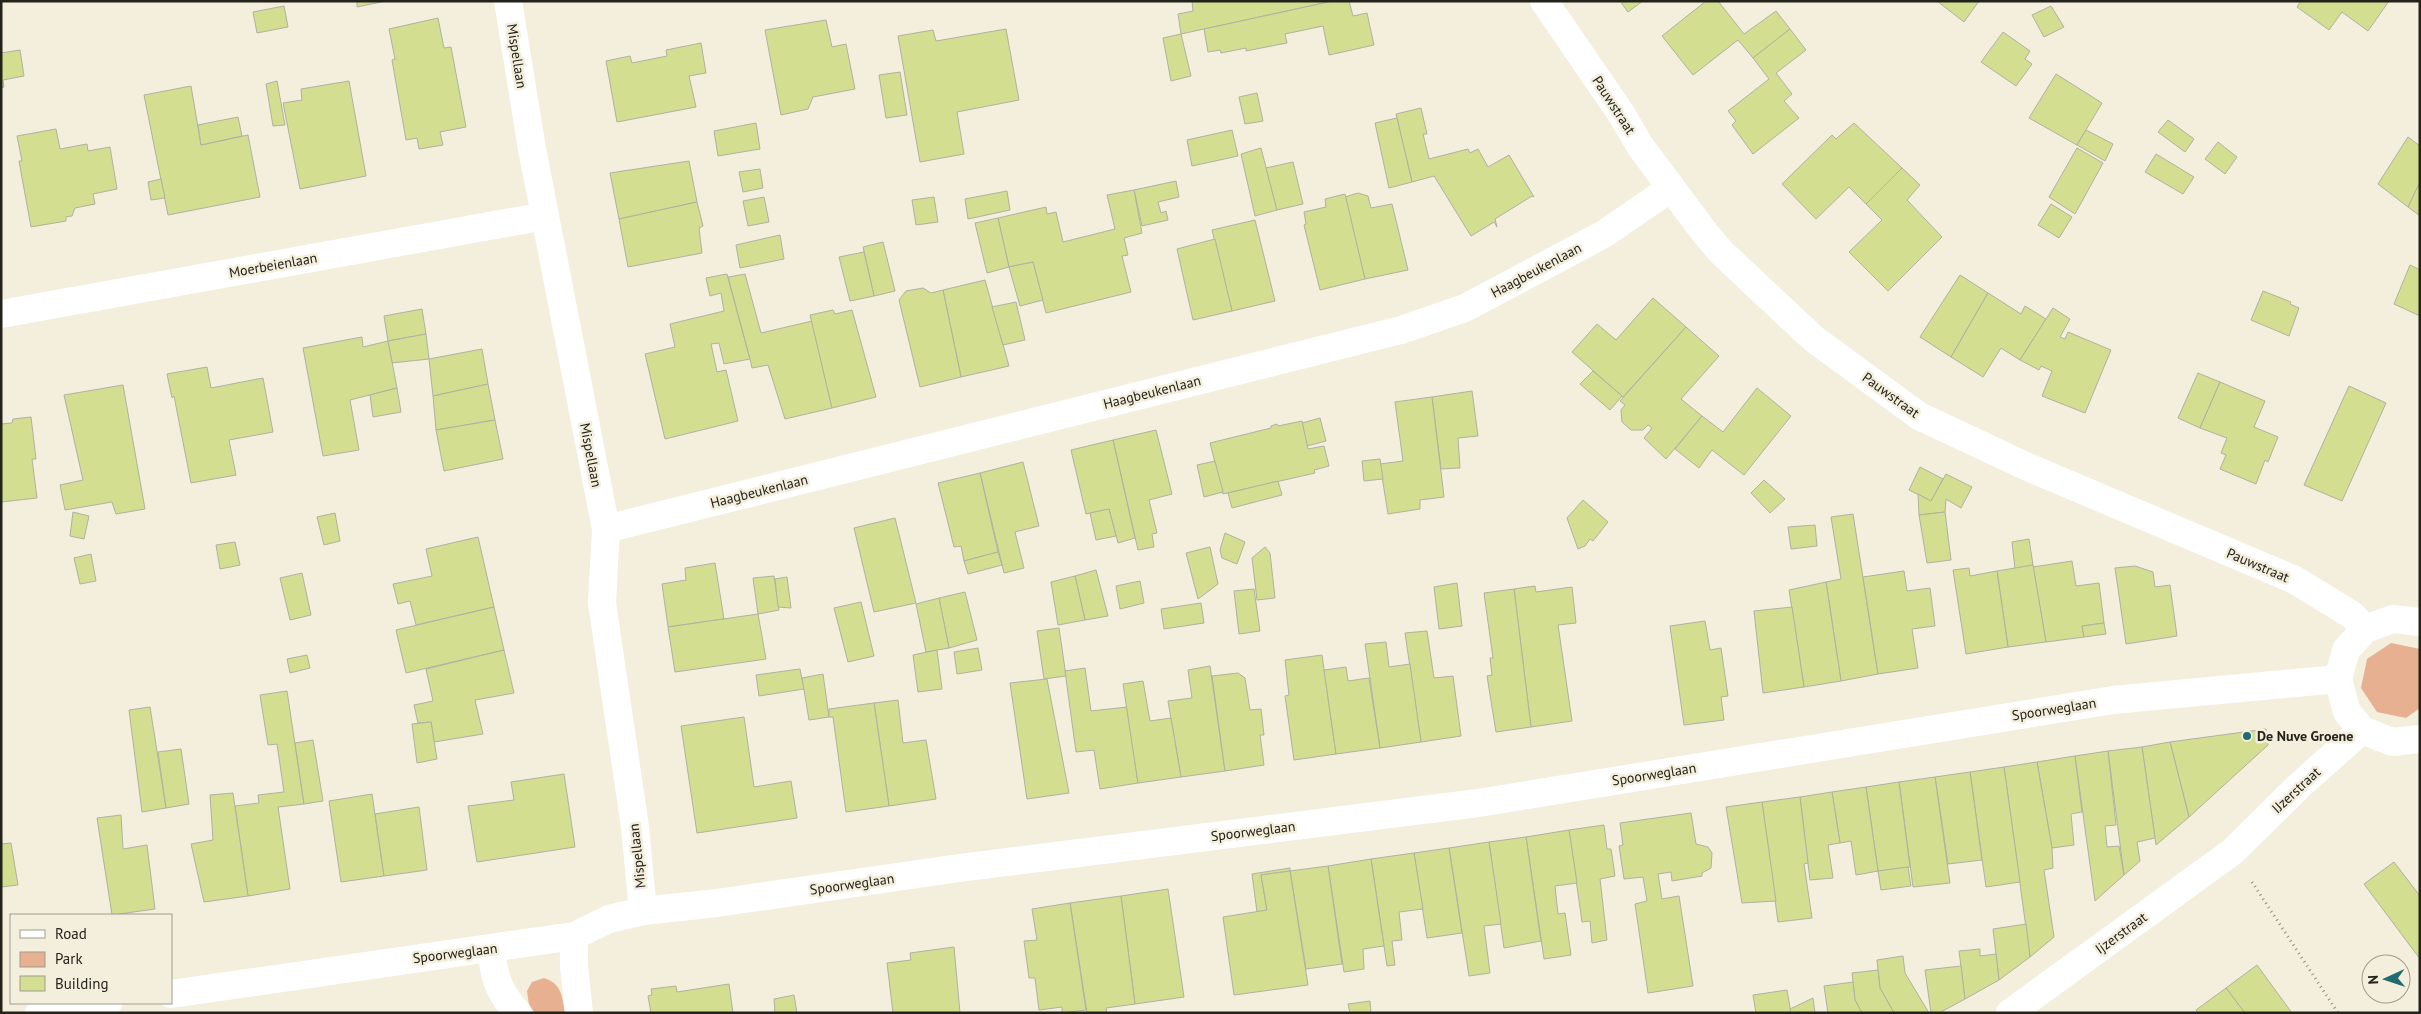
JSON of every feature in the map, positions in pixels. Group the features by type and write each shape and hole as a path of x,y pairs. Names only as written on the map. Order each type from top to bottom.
{"street":[{"name":"Mispellaan","path":"508,1 545,216 606,529 602,603 635,827 643,911"},
{"name":"Pauwstraat","path":"1544,1 1622,115 1640,146 1722,253 1814,339 1919,416 2030,468 2295,580 2352,615 2365,629"},
{"name":"Haagbeukenlaan","path":"606,529 1401,330 1465,308 1604,234 1671,188"},
{"name":"Moerbeienlaan","path":"1,314 545,216"},
{"path":"2420,622 2393,619 2365,629 2346,650 2338,679 2347,712 2362,730 2392,742 2420,739"},
{"name":"Spoorweglaan","path":"172,994 574,936 609,919 643,911 716,903 959,868 1478,803 2113,700 2275,683 2338,679"},
{"name":"IJzerstraat","path":"2232,852 2301,784 2362,730"},
{"name":"Ijzerstraat","path":"2010,1013 2232,852"},
{"path":"574,936 574,966 579,1013"},
{"path":"491,948 494,978 510,1004 518,1013"},
{"path":"39,1013 101,1004"}],"path":[{"path":"2232,852 2338,1013"}],"green space":[{"path":"2391,643 2420,649 2420,708 2406,718 2377,712 2361,688 2367,659"},
{"path":"544,978 558,987 562,996 565,1013 535,1013 529,1005 527,991 532,982"}],"building":[{"path":"357,1 386,1 357,7"},
{"path":"1192,1 1333,1 1181,34 1178,14 1193,11"},
{"path":"1333,1 1349,1 1353,16 1367,13 1374,45 1329,55 1323,26 1285,34 1287,43 1246,51 1246,48 1221,53 1220,50 1208,52 1204,29"},
{"path":"1620,1 1643,1 1628,12"},
{"path":"1706,1 1718,1 1744,34 1776,11 1790,29 1753,58 1738,40 1693,75 1662,36"},
{"path":"1937,1 1979,1 1964,22"},
{"path":"2301,1 2389,1 2368,31 2342,12 2329,30 2297,7"},
{"path":"284,6 288,27 257,33 253,12"},
{"path":"2051,6 2064,27 2044,37 2032,15"},
{"path":"438,18 444,48 451,47 466,127 440,132 443,145 419,149 417,138 406,140 392,60 395,59 389,29"},
{"path":"826,20 832,47 846,44 855,89 813,97 808,109 781,115 765,30"},
{"path":"1006,29 1019,100 957,112 964,154 920,162 898,36 933,30 936,41"},
{"path":"1790,29 1806,50 1776,73 1792,94 1784,101 1799,118 1753,154 1732,125 1736,121 1728,111 1769,79 1753,58"},
{"path":"2003,32 2030,51 2025,59 2032,64 2016,86 1981,62"},
{"path":"1181,34 1191,76 1171,81 1163,38"},
{"path":"701,43 706,73 689,76 696,107 617,122 606,61 630,56 632,63 667,56 666,50"},
{"path":"20,50 24,76 3,80 4,87 1,88 1,53"},
{"path":"900,72 907,115 886,118 879,75"},
{"path":"2056,74 2102,103 2077,145 2029,118"},
{"path":"277,81 285,125 273,126 266,84"},
{"path":"349,81 366,176 300,189 283,103 302,100 301,89"},
{"path":"191,86 201,145 248,135 260,197 168,215 144,95"},
{"path":"1257,93 1263,121 1245,124 1239,97"},
{"path":"1421,108 1427,134 1423,134 1429,159 1468,149 1470,153 1478,149 1488,167 1509,155 1534,197 1532,196 1495,219 1497,227 1494,222 1471,236 1434,176 1412,182 1396,114"},
{"path":"238,117 242,136 201,145 198,125"},
{"path":"1397,118 1412,182 1389,188 1375,123"},
{"path":"2168,120 2194,139 2185,152 2158,132"},
{"path":"756,123 760,149 718,156 714,131"},
{"path":"1854,123 1902,168 1866,204 1849,187 1816,219 1782,184 1832,135 1836,139"},
{"path":"56,129 60,149 87,144 88,151 110,147 117,189 93,194 95,204 75,208 72,216 66,217 66,221 31,227 19,161 22,161 17,136"},
{"path":"1232,130 1238,156 1192,166 1187,140"},
{"path":"2086,130 2113,144 2105,161 2077,145"},
{"path":"2408,137 2420,146 2420,182 2408,207 2378,184"},
{"path":"2218,142 2237,157 2225,174 2205,159"},
{"path":"1261,148 1277,210 1255,216 1241,154"},
{"path":"2077,148 2103,163 2075,214 2049,197"},
{"path":"2156,154 2194,177 2183,194 2145,172"},
{"path":"689,161 697,202 619,219 610,173"},
{"path":"1293,162 1303,204 1277,210 1266,168"},
{"path":"1902,168 1920,185 1907,200 1942,237 1888,291 1849,252 1882,220 1866,204"},
{"path":"760,169 763,188 743,192 739,172"},
{"path":"161,179 165,198 151,200 148,182"},
{"path":"1176,181 1179,197 1158,202 1161,213 1166,211 1168,220 1142,226 1134,190"},
{"path":"2420,182 2420,216 2408,207"},
{"path":"1134,190 1142,233 1124,238 1128,255 1122,256 1131,292 1046,313 1033,262 1009,267 998,218 1046,207 1047,214 1056,212 1063,242 1115,229 1107,195"},
{"path":"1007,191 1010,210 968,219 965,199"},
{"path":"1358,193 1368,196 1371,208 1392,204 1408,270 1365,279 1345,197"},
{"path":"1345,194 1365,279 1320,290 1304,225 1306,224 1304,212 1326,207 1325,199"},
{"path":"764,197 769,222 748,226 743,201"},
{"path":"934,197 938,222 916,225 912,200"},
{"path":"697,202 703,226 699,228 702,253 628,267 619,219"},
{"path":"2051,204 2072,217 2059,238 2038,225"},
{"path":"998,218 1009,267 987,273 975,223"},
{"path":"1255,220 1275,301 1232,311 1212,230"},
{"path":"780,235 784,259 740,268 736,245"},
{"path":"1215,239 1232,311 1193,320 1177,249"},
{"path":"883,242 895,291 874,296 863,247"},
{"path":"864,252 874,296 850,301 839,257"},
{"path":"1033,262 1043,300 1020,306 1009,267"},
{"path":"2410,265 2420,270 2420,316 2394,304"},
{"path":"727,274 750,359 724,364 719,343 711,344 717,372 726,370 738,421 665,439 645,354 675,347 670,324 724,311 721,293 710,296 706,278"},
{"path":"745,274 761,333 812,321 832,408 785,419 768,365 752,368 728,277"},
{"path":"1960,275 1988,293 1951,357 1920,337"},
{"path":"985,280 1009,366 961,377 943,290"},
{"path":"923,288 931,293 943,290 961,377 920,387 899,300 906,291"},
{"path":"2263,291 2291,302 2290,304 2299,308 2289,336 2251,320"},
{"path":"1988,293 2021,314 2025,306 2046,319 2020,360 2001,348 1983,377 1951,357"},
{"path":"1653,298 1686,327 1623,397 1572,352 1597,324 1616,340"},
{"path":"1016,302 1025,340 1003,345 992,307"},
{"path":"2053,308 2070,319 2060,337 2065,339 2068,332 2111,350 2085,413 2042,396 2052,371 2041,366 2039,370 2020,360"},
{"path":"422,309 426,334 388,341 384,316"},
{"path":"833,310 835,314 852,310 876,397 832,408 810,315"},
{"path":"1686,327 1719,356 1681,399 1702,416 1666,459 1644,438 1652,428 1648,425 1643,430 1631,430 1622,422 1621,410 1625,405 1620,401"},
{"path":"426,334 429,359 392,363 388,341"},
{"path":"362,337 363,347 388,341 397,388 350,400 359,450 323,456 303,348"},
{"path":"482,349 488,384 433,396 429,359"},
{"path":"207,367 211,388 263,378 273,432 229,440 236,475 191,483 174,396 172,398 167,374"},
{"path":"1593,371 1622,396 1610,410 1580,384"},
{"path":"2198,373 2220,382 2200,428 2178,418"},
{"path":"2220,382 2265,401 2254,427 2278,437 2268,462 2265,460 2256,484 2220,469 2226,455 2221,453 2227,438 2200,428"},
{"path":"488,384 495,420 436,430 433,396"},
{"path":"123,385 145,509 116,514 112,502 65,510 60,485 83,480 64,395"},
{"path":"2349,386 2386,403 2342,501 2304,485"},
{"path":"397,388 401,412 373,417 370,395"},
{"path":"1757,388 1791,416 1744,475 1712,450 1699,468 1675,449 1702,416 1723,432"},
{"path":"1472,391 1478,436 1458,438 1460,468 1441,469 1432,397"},
{"path":"1432,397 1444,497 1420,500 1420,509 1388,514 1380,464 1403,461 1395,402"},
{"path":"31,417 36,459 32,459 37,498 1,502 1,424 12,423 13,419"},
{"path":"1320,418 1326,441 1307,446 1302,423"},
{"path":"495,420 503,459 444,471 436,430"},
{"path":"1302,421 1308,449 1324,446 1329,466 1314,470 1315,473 1223,494 1210,443 1271,428 1271,426 1277,424 1278,426"},
{"path":"1156,430 1172,494 1149,500 1157,533 1152,534 1154,547 1138,550 1113,440"},
{"path":"1113,440 1135,538 1118,543 1109,509 1086,514 1071,450"},
{"path":"1380,459 1383,479 1364,481 1362,461"},
{"path":"1215,461 1223,492 1204,497 1197,465"},
{"path":"1023,462 1039,526 1015,532 1024,568 1004,573 980,473"},
{"path":"1920,467 1943,479 1931,501 1909,490"},
{"path":"980,473 998,552 964,561 961,546 954,547 938,483"},
{"path":"1946,474 1972,487 1961,508 1946,499 1945,512 1919,515 1918,494 1931,501"},
{"path":"1764,480 1785,499 1770,513 1751,493"},
{"path":"1278,481 1282,495 1232,508 1228,493"},
{"path":"1583,500 1608,522 1593,541 1590,539 1585,546 1578,549 1567,518"},
{"path":"1109,509 1116,536 1096,540 1090,513"},
{"path":"73,512 89,516 84,539 70,536"},
{"path":"1945,512 1951,560 1927,563 1919,515"},
{"path":"335,513 340,541 324,545 317,517"},
{"path":"1853,514 1878,674 1841,681 1826,582 1841,579 1831,517"},
{"path":"895,518 916,603 874,612 854,528"},
{"path":"1815,525 1817,546 1791,549 1788,527"},
{"path":"1225,533 1245,542 1237,564 1222,558 1220,550"},
{"path":"478,537 494,607 416,625 410,601 398,604 393,584 432,576 426,549"},
{"path":"2029,539 2033,565 2015,569 2012,542"},
{"path":"235,542 240,565 220,569 216,545"},
{"path":"1210,547 1218,584 1198,599 1186,553"},
{"path":"1265,547 1270,553 1275,598 1257,600 1252,558"},
{"path":"998,552 1002,565 968,574 964,561"},
{"path":"91,554 96,581 80,584 74,558"},
{"path":"2072,561 2076,586 2099,583 2104,623 2082,626 2084,637 2046,642 2033,567"},
{"path":"715,563 724,619 668,627 662,584 686,580 685,568"},
{"path":"2033,565 2046,642 2008,647 1997,571"},
{"path":"2135,566 2153,572 2155,587 2170,585 2177,636 2126,644 2115,568"},
{"path":"1969,568 1970,576 1997,571 2008,647 1966,654 1953,570"},
{"path":"1096,570 1108,616 1085,620 1075,576"},
{"path":"1904,571 1907,591 1930,588 1935,626 1912,629 1918,668 1878,674 1863,577"},
{"path":"302,573 311,615 290,620 280,578"},
{"path":"774,576 779,610 758,614 753,578"},
{"path":"1075,576 1085,620 1058,625 1051,582"},
{"path":"787,577 791,608 778,607 775,579"},
{"path":"1140,581 1144,603 1120,609 1116,586"},
{"path":"1826,582 1841,681 1804,687 1789,590"},
{"path":"1457,583 1462,626 1439,629 1434,587"},
{"path":"1535,586 1536,592 1572,587 1576,623 1558,625 1572,721 1531,727 1514,589"},
{"path":"1254,589 1260,631 1239,634 1234,591"},
{"path":"1514,589 1531,727 1496,732 1487,676 1492,675 1490,658 1493,658 1484,593"},
{"path":"965,592 977,640 949,648 939,598"},
{"path":"939,598 949,648 926,652 916,604"},
{"path":"861,602 874,656 848,662 834,608"},
{"path":"1201,603 1204,623 1164,629 1161,609"},
{"path":"494,607 504,650 406,673 396,630"},
{"path":"1792,607 1804,687 1763,693 1754,611"},
{"path":"758,614 766,659 675,672 668,627"},
{"path":"1705,621 1710,650 1721,648 1728,696 1721,697 1724,720 1684,725 1670,626"},
{"path":"2104,623 2106,634 2084,637 2082,626"},
{"path":"1059,628 1066,676 1044,679 1037,631"},
{"path":"1427,631 1434,678 1453,676 1461,736 1421,742 1405,633"},
{"path":"1386,642 1389,667 1410,664 1421,742 1380,748 1365,644"},
{"path":"978,648 982,670 957,674 954,652"},
{"path":"504,650 514,693 475,700 483,734 434,742 431,722 418,723 414,705 433,701 426,669"},
{"path":"937,650 942,689 918,692 913,655"},
{"path":"307,655 310,668 290,673 287,659"},
{"path":"1322,655 1336,754 1294,760 1285,696 1289,695 1285,660"},
{"path":"1210,666 1225,771 1181,777 1168,701 1192,698 1188,670"},
{"path":"1346,667 1348,681 1369,678 1380,748 1336,754 1324,670"},
{"path":"1085,668 1091,711 1127,707 1138,783 1100,789 1094,750 1076,752 1065,671"},
{"path":"800,669 804,689 759,696 756,675"},
{"path":"1238,673 1245,678 1250,710 1261,709 1264,735 1260,735 1264,765 1225,771 1212,676"},
{"path":"823,674 829,717 809,720 802,678"},
{"path":"1047,679 1069,793 1027,799 1010,683"},
{"path":"1143,681 1150,721 1171,718 1181,777 1138,783 1123,684"},
{"path":"287,691 304,804 278,807 290,889 248,896 235,806 259,803 258,795 284,792 277,744 268,745 260,695"},
{"path":"898,700 903,743 926,740 936,799 889,806 874,703"},
{"path":"874,703 889,806 846,812 833,717 829,717 829,709"},
{"path":"150,707 166,808 142,812 129,710"},
{"path":"744,717 754,787 791,781 797,818 697,833 681,726"},
{"path":"431,722 437,759 417,763 412,724"},
{"path":"2266,729 2268,745 2189,817 2170,742"},
{"path":"313,740 323,801 304,804 295,743"},
{"path":"2170,742 2189,817 2156,845 2142,747"},
{"path":"2142,747 2155,838 2137,842 2140,861 2124,875 2108,751"},
{"path":"181,749 189,804 166,808 158,752"},
{"path":"2108,751 2116,825 2105,826 2107,847 2119,846 2124,875 2095,901 2075,756"},
{"path":"2075,756 2082,812 2071,814 2074,845 2052,848 2037,762"},
{"path":"2037,762 2052,848 2053,868 2044,870 2054,937 2030,957 2004,767"},
{"path":"2004,767 2020,882 1986,887 1970,772"},
{"path":"1970,772 1982,860 1948,864 1935,777"},
{"path":"564,774 575,847 477,862 468,806 514,800 511,782"},
{"path":"1935,777 1950,883 1913,887 1899,782"},
{"path":"1899,782 1910,867 1878,871 1866,787"},
{"path":"1866,787 1878,871 1856,875 1851,841 1840,843 1832,792"},
{"path":"1832,792 1840,843 1828,845 1833,878 1810,880 1800,797"},
{"path":"233,793 248,896 204,902 191,844 213,840 210,795"},
{"path":"372,794 384,876 341,882 329,801"},
{"path":"1800,797 1808,863 1804,864 1812,918 1778,922 1762,802"},
{"path":"1762,802 1776,901 1742,903 1726,807"},
{"path":"419,807 427,870 384,876 375,814"},
{"path":"1691,813 1696,844 1708,847 1712,853 1711,868 1702,873 1702,876 1672,881 1671,872 1658,874 1662,899 1679,896 1693,986 1648,993 1635,904 1647,901 1643,877 1624,879 1619,846 1623,845 1620,823"},
{"path":"121,815 123,849 147,845 155,909 112,914 97,818"},
{"path":"1604,825 1607,849 1611,849 1615,876 1600,879 1607,940 1592,943 1590,921 1582,922 1569,830"},
{"path":"1569,830 1577,883 1555,886 1558,914 1565,913 1571,955 1544,959 1526,837"},
{"path":"1526,837 1541,941 1504,948 1489,842"},
{"path":"1489,842 1501,924 1484,926 1490,973 1469,976 1449,848"},
{"path":"11,843 18,885 1,887 1,844"},
{"path":"1449,848 1462,933 1427,938 1414,853"},
{"path":"1414,853 1423,909 1399,912 1402,940 1392,941 1395,965 1387,966 1371,859"},
{"path":"1371,859 1384,946 1363,949 1364,969 1344,972 1328,866"},
{"path":"2394,862 2420,896 2420,959 2364,884"},
{"path":"1328,866 1342,964 1306,969 1290,871"},
{"path":"1908,867 1911,886 1881,890 1878,871"},
{"path":"1290,868 1290,871 1261,875 1267,910 1257,912 1252,874"},
{"path":"1290,871 1308,985 1234,995 1223,917 1267,910 1261,875"},
{"path":"1168,889 1184,997 1135,1004 1121,896"},
{"path":"1121,896 1135,1004 1106,1008 1107,1013 1087,1013 1070,903"},
{"path":"1070,903 1086,1010 1062,1013 1062,1007 1039,1010 1035,978 1029,978 1024,941 1037,940 1032,909"},
{"path":"2026,924 2030,957 1999,980 1993,929"},
{"path":"954,947 960,1013 893,1013 887,963 911,960 910,953"},
{"path":"1980,949 1980,956 1996,954 1999,980 1965,999 1959,951"},
{"path":"1903,956 1905,973 1929,1013 1894,1013 1880,988 1877,960"},
{"path":"2257,965 2292,1013 2245,1013 2226,988"},
{"path":"1961,966 1965,999 1939,1013 1931,1013 1925,970"},
{"path":"1878,970 1880,988 1894,1013 1862,1013 1855,1000 1852,973"},
{"path":"1853,982 1855,1000 1862,1013 1828,1013 1824,986"},
{"path":"729,984 733,1013 651,1013 648,996 652,995 651,989 676,986 677,992"},
{"path":"2226,988 2245,1013 2198,1013 2196,1010"},
{"path":"1787,990 1791,1013 1756,1013 1753,995"},
{"path":"794,995 797,1013 775,1013 774,999"},
{"path":"1813,998 1815,1013 1791,1013 1790,1009"},
{"path":"1370,1001 1371,1013 1350,1013 1348,1004"}],"place":[{"name":"De Nuve Groene","path":"2247,736"}]}
